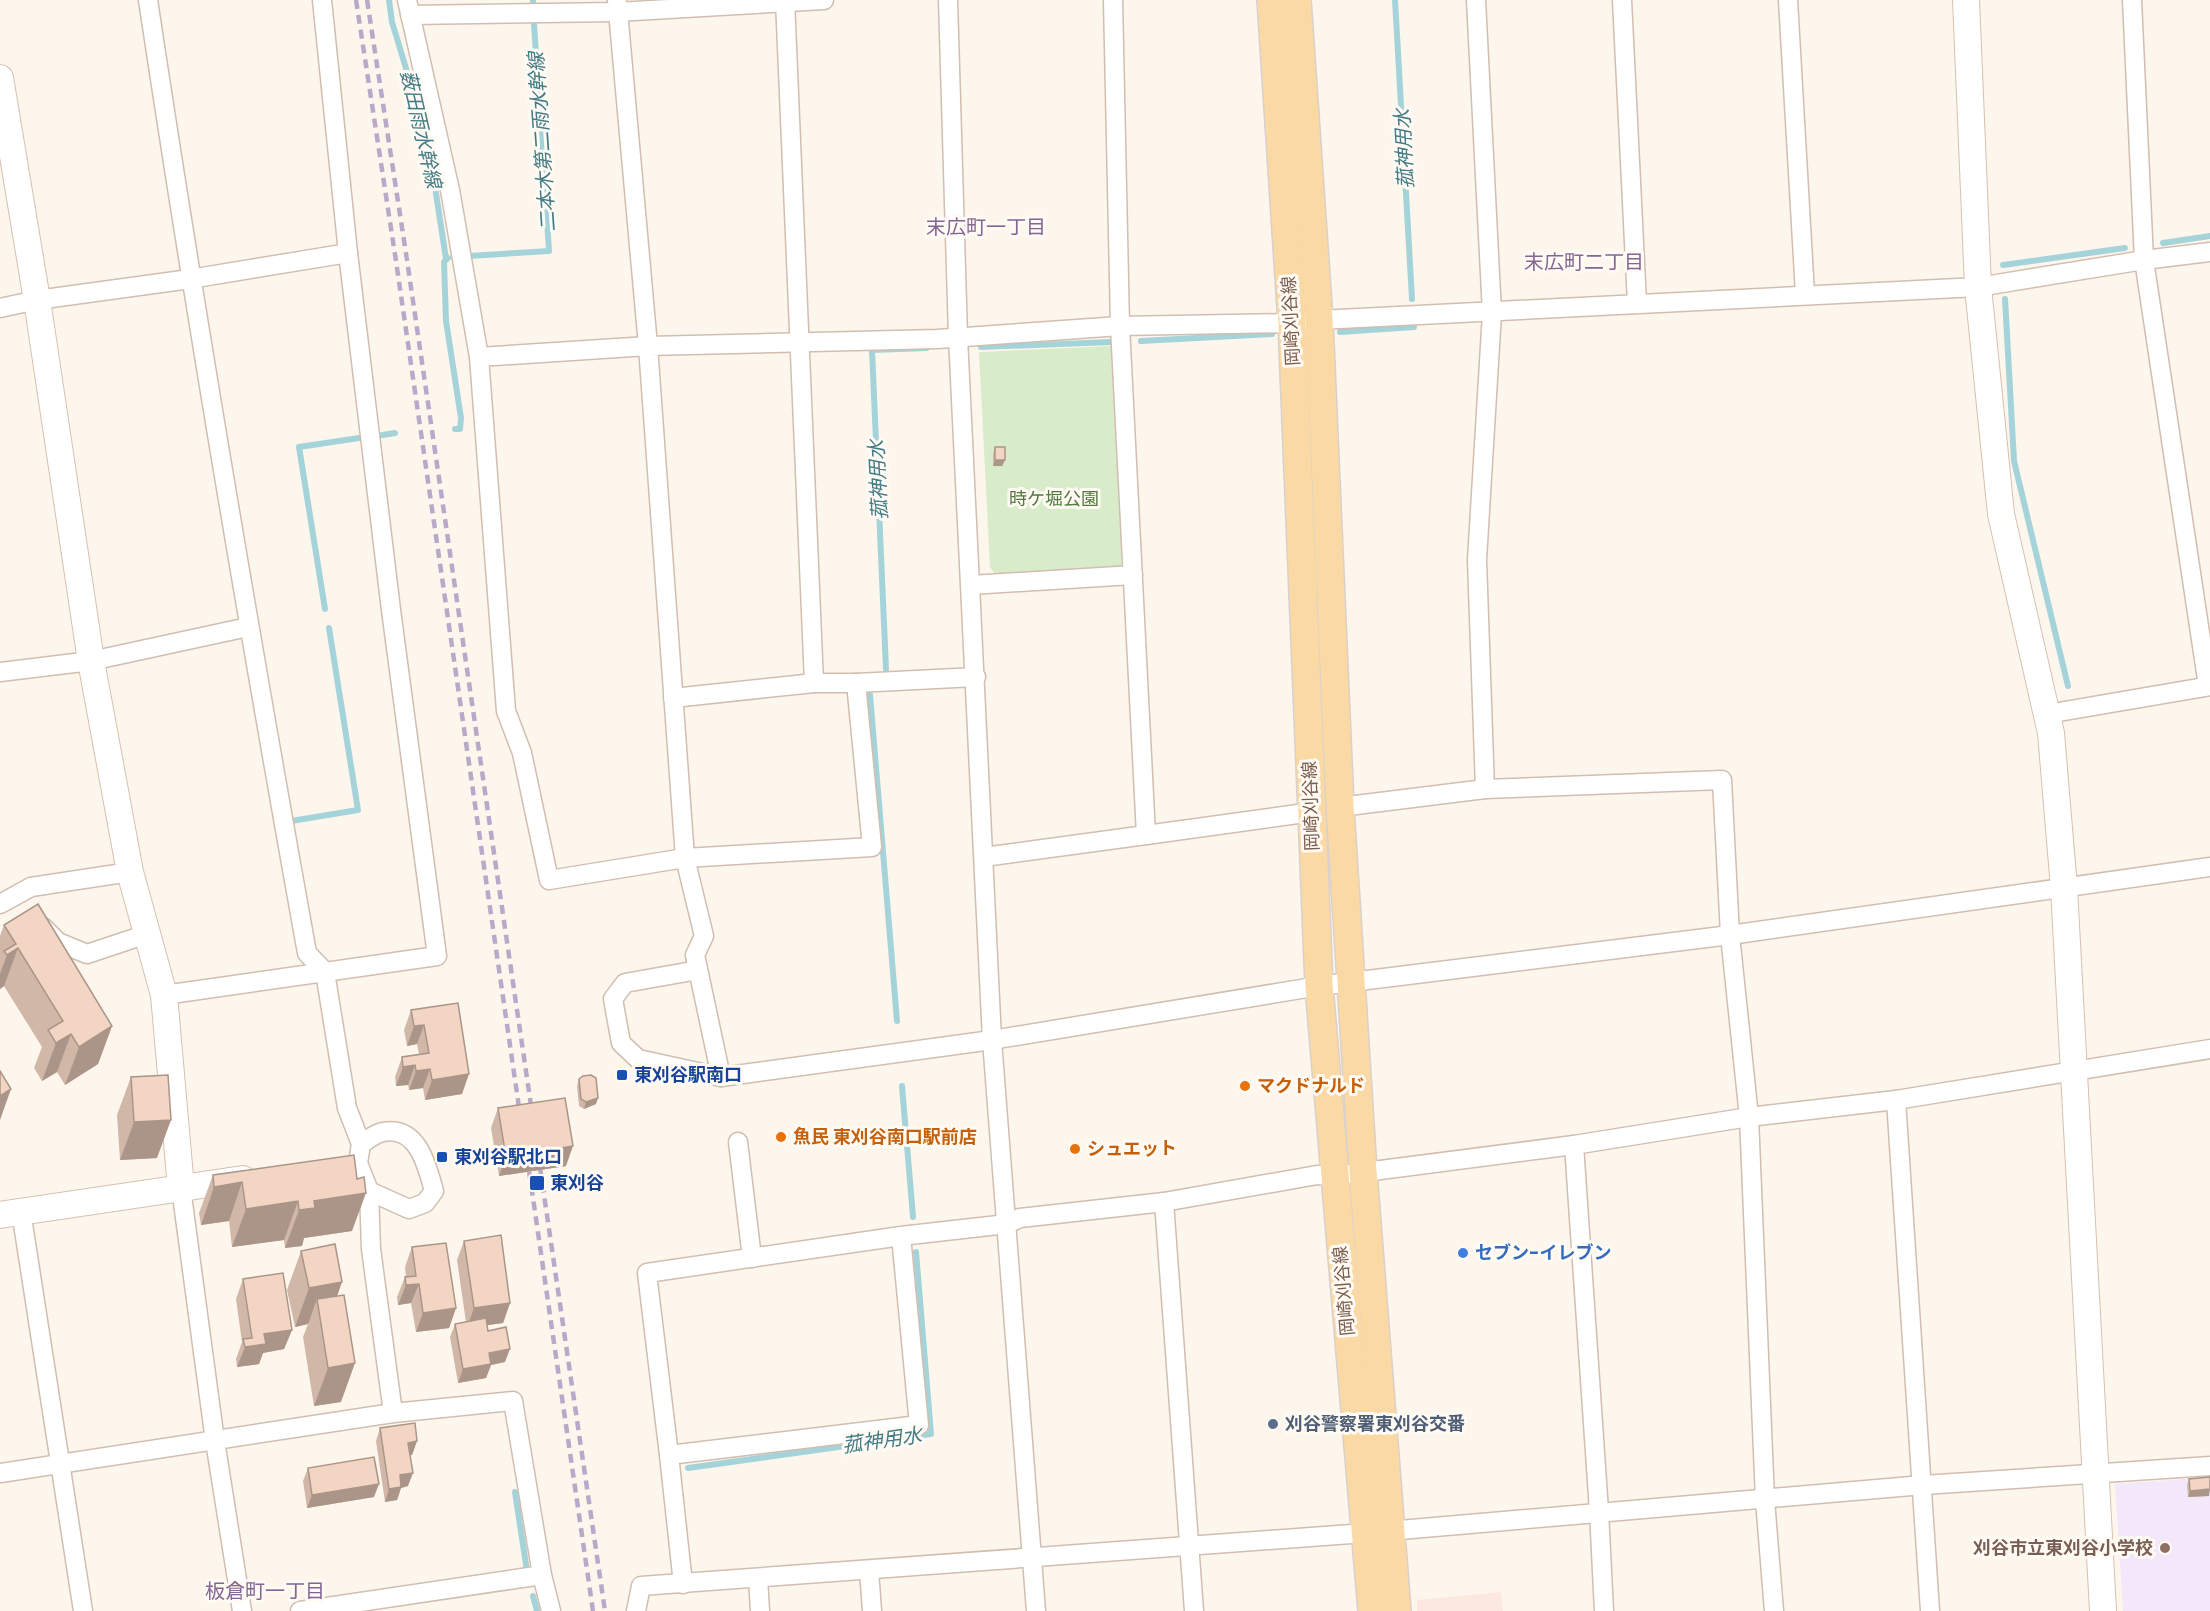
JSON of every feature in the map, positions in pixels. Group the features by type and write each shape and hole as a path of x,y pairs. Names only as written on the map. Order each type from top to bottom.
{"main road":[{"name":"岡崎刈谷線","path":"1271,0 1292,323 1319,986 1334,1176 1378,1531 1397,1611"},
{"name":"岡崎刈谷線","path":"1297,0 1319,320 1340,807 1363,1171 1378,1531 1372,1611"}],"street":[{"path":"148,0 190,279 248,627 306,953 325,972 347,1108 351,1158 369,1191 371,1249 393,1413"},
{"path":"164,995 437,956 391,610 348,253 322,0"},
{"path":"824,0 617,6 408,8 450,190 479,357 506,711 522,753 549,880 685,858 872,847 856,683"},
{"path":"948,0 958,337 992,1040 1036,1611"},
{"path":"1113,0 1120,326 1146,835"},
{"path":"1476,0 1492,313 1477,560 1485,789"},
{"path":"1622,0 1637,303"},
{"path":"1788,0 1805,294"},
{"path":"1966,0 1978,287 2001,514 2051,733 2064,888 2103,1611"},
{"path":"2047,714 2209,686 2144,260 2132,0"},
{"path":"785,1 814,683"},
{"path":"617,6 648,346 685,858 704,936 695,955 721,1077"},
{"path":"0,78 37,300 91,661 130,872 164,995 181,1188 215,1441 242,1611"},
{"path":"479,357 648,346 958,337 1120,326 1292,323 1805,294 1978,287 2144,260 2210,252"},
{"path":"0,308 37,300 190,279 348,253"},
{"path":"971,585 1132,575"},
{"path":"0,672 91,661 248,627"},
{"path":"673,698 814,683 976,677"},
{"path":"1340,807 1485,789 1722,780 1730,935 1749,1117 1765,1500 1774,1611"},
{"path":"984,857 1311,812"},
{"path":"698,970 625,984 613,999 621,1043 638,1059 721,1077 992,1040 1319,986 1730,935 2210,867"},
{"path":"0,904 31,887 130,872"},
{"path":"29,914 58,942 87,954 147,934"},
{"path":"683,1584 647,1273 901,1236 1007,1224 1020,1218 1164,1202 1317,1175 1334,1176 1574,1145 1749,1117 1896,1100 2210,1049"},
{"path":"1896,1100 1930,1611"},
{"path":"351,1158 382,1132 402,1133 419,1146 434,1191 425,1203 410,1209 369,1191"},
{"path":"738,1142 752,1258"},
{"path":"1574,1145 1604,1611"},
{"path":"83,1611 62,1462 10,1213 264,1176"},
{"path":"1164,1202 1194,1611"},
{"path":"669,1455 919,1425 901,1236"},
{"path":"0,1473 393,1413 513,1401 542,1575 551,1611"},
{"path":"636,1611 641,1586 1188,1546 1599,1511 1765,1500 1923,1485 2210,1466"},
{"path":"869,1570 872,1611"},
{"path":"300,1611 542,1575"},
{"path":"758,1578 760,1611"}],"shaded area":[{"name":"刈谷市立東刈谷小学校","path":"2210,1477 2210,1611 2123,1611 2115,1484"},
{"path":"1501,1592 1503,1611 1417,1611 1417,1600"}],"green space":[{"name":"時ケ堀公園","path":"1112,346 1125,564 1118,571 996,576 990,567 979,352"}],"building":[{"path":"995,447 1005,447 1005,460 995,460"},
{"path":"38,904 112,1026 79,1047 71,1034 56,1043 48,1030 63,1021 18,948 7,955 4,951 16,944 4,925"},
{"path":"458,1003 469,1074 432,1080 430,1069 416,1071 415,1065 403,1067 402,1057 429,1053 424,1025 414,1026 411,1010"},
{"path":"0,1071 11,1089 0,1096"},
{"path":"168,1075 171,1120 134,1122 131,1077"},
{"path":"591,1075 596,1078 598,1098 586,1102 581,1099 579,1079"},
{"path":"565,1098 573,1146 506,1157 498,1108"},
{"path":"354,1155 357,1179 364,1177 366,1193 314,1201 315,1208 299,1210 298,1201 246,1209 242,1182 214,1187 213,1175"},
{"path":"501,1235 510,1303 474,1308 464,1241"},
{"path":"446,1243 456,1308 423,1313 419,1284 406,1285 405,1277 416,1276 412,1247"},
{"path":"335,1244 342,1282 309,1288 301,1251"},
{"path":"283,1273 292,1330 264,1334 266,1344 245,1347 243,1339 252,1338 243,1279"},
{"path":"344,1295 355,1363 328,1368 317,1299"},
{"path":"486,1318 488,1331 506,1327 510,1349 489,1353 491,1364 463,1369 455,1324"},
{"path":"415,1423 417,1441 408,1443 413,1473 400,1475 401,1487 389,1489 380,1428"},
{"path":"374,1457 379,1484 312,1495 308,1468"},
{"path":"2210,1477 2210,1489 2190,1491 2189,1479"}],"waterway":[{"name":"薮田雨水幹線","path":"389,0 392,22 428,141 446,259"},
{"name":"菰神用水","path":"1395,0 1412,299"},
{"name":"二本木第二雨水幹線","path":"469,256 549,251 534,24"},
{"path":"2163,243 2210,236"},
{"path":"2003,265 2125,248"},
{"name":"二本木第二雨水幹線","path":"448,258 444,262 446,321 461,418 460,429 455,429"},
{"path":"2005,299 2014,461 2068,686"},
{"name":"菰神用水","path":"1340,332 1414,327"},
{"name":"菰神用水","path":"1141,341 1272,334"},
{"name":"菰神用水","path":"981,347 1112,342"},
{"name":"菰神用水","path":"886,669 872,350 927,348"},
{"name":"二本木第二雨水幹線","path":"376,436 395,433"},
{"name":"二本木第二雨水幹線","path":"325,609 299,447 359,438"},
{"name":"二本木第二雨水幹線","path":"291,821 358,810 329,628"},
{"name":"菰神用水","path":"870,695 897,1021"},
{"name":"菰神用水","path":"902,1086 913,1217"},
{"name":"菰神用水","path":"688,1468 931,1434 916,1252"},
{"name":"菰神用水","path":"515,1492 527,1571"},
{"name":"菰神用水","path":"533,1596 537,1611"}],"railway":[{"path":"356,0 521,1121"},
{"path":"367,0 533,1119"},
{"path":"538,1154 605,1611"},
{"path":"527,1157 593,1611"}],"place":[{"name":"東刈谷駅南口","path":"622,1075"},
{"name":"マクドナルド","path":"1245,1086"},
{"name":"魚民 東刈谷南口駅前店","path":"781,1137"},
{"name":"シュエット","path":"1075,1149"},
{"name":"東刈谷駅北口","path":"442,1157"},
{"name":"東刈谷","path":"537,1183"},
{"name":"セブン-イレブン","path":"1463,1253"},
{"name":"刈谷警察署東刈谷交番","path":"1273,1424"},
{"name":"刈谷市立東刈谷小学校","path":"2165,1548"}],"district":[{"name":"末広町一丁目","path":"986,227"},
{"name":"末広町二丁目","path":"1584,262"},
{"name":"板倉町一丁目","path":"265,1591"}]}
